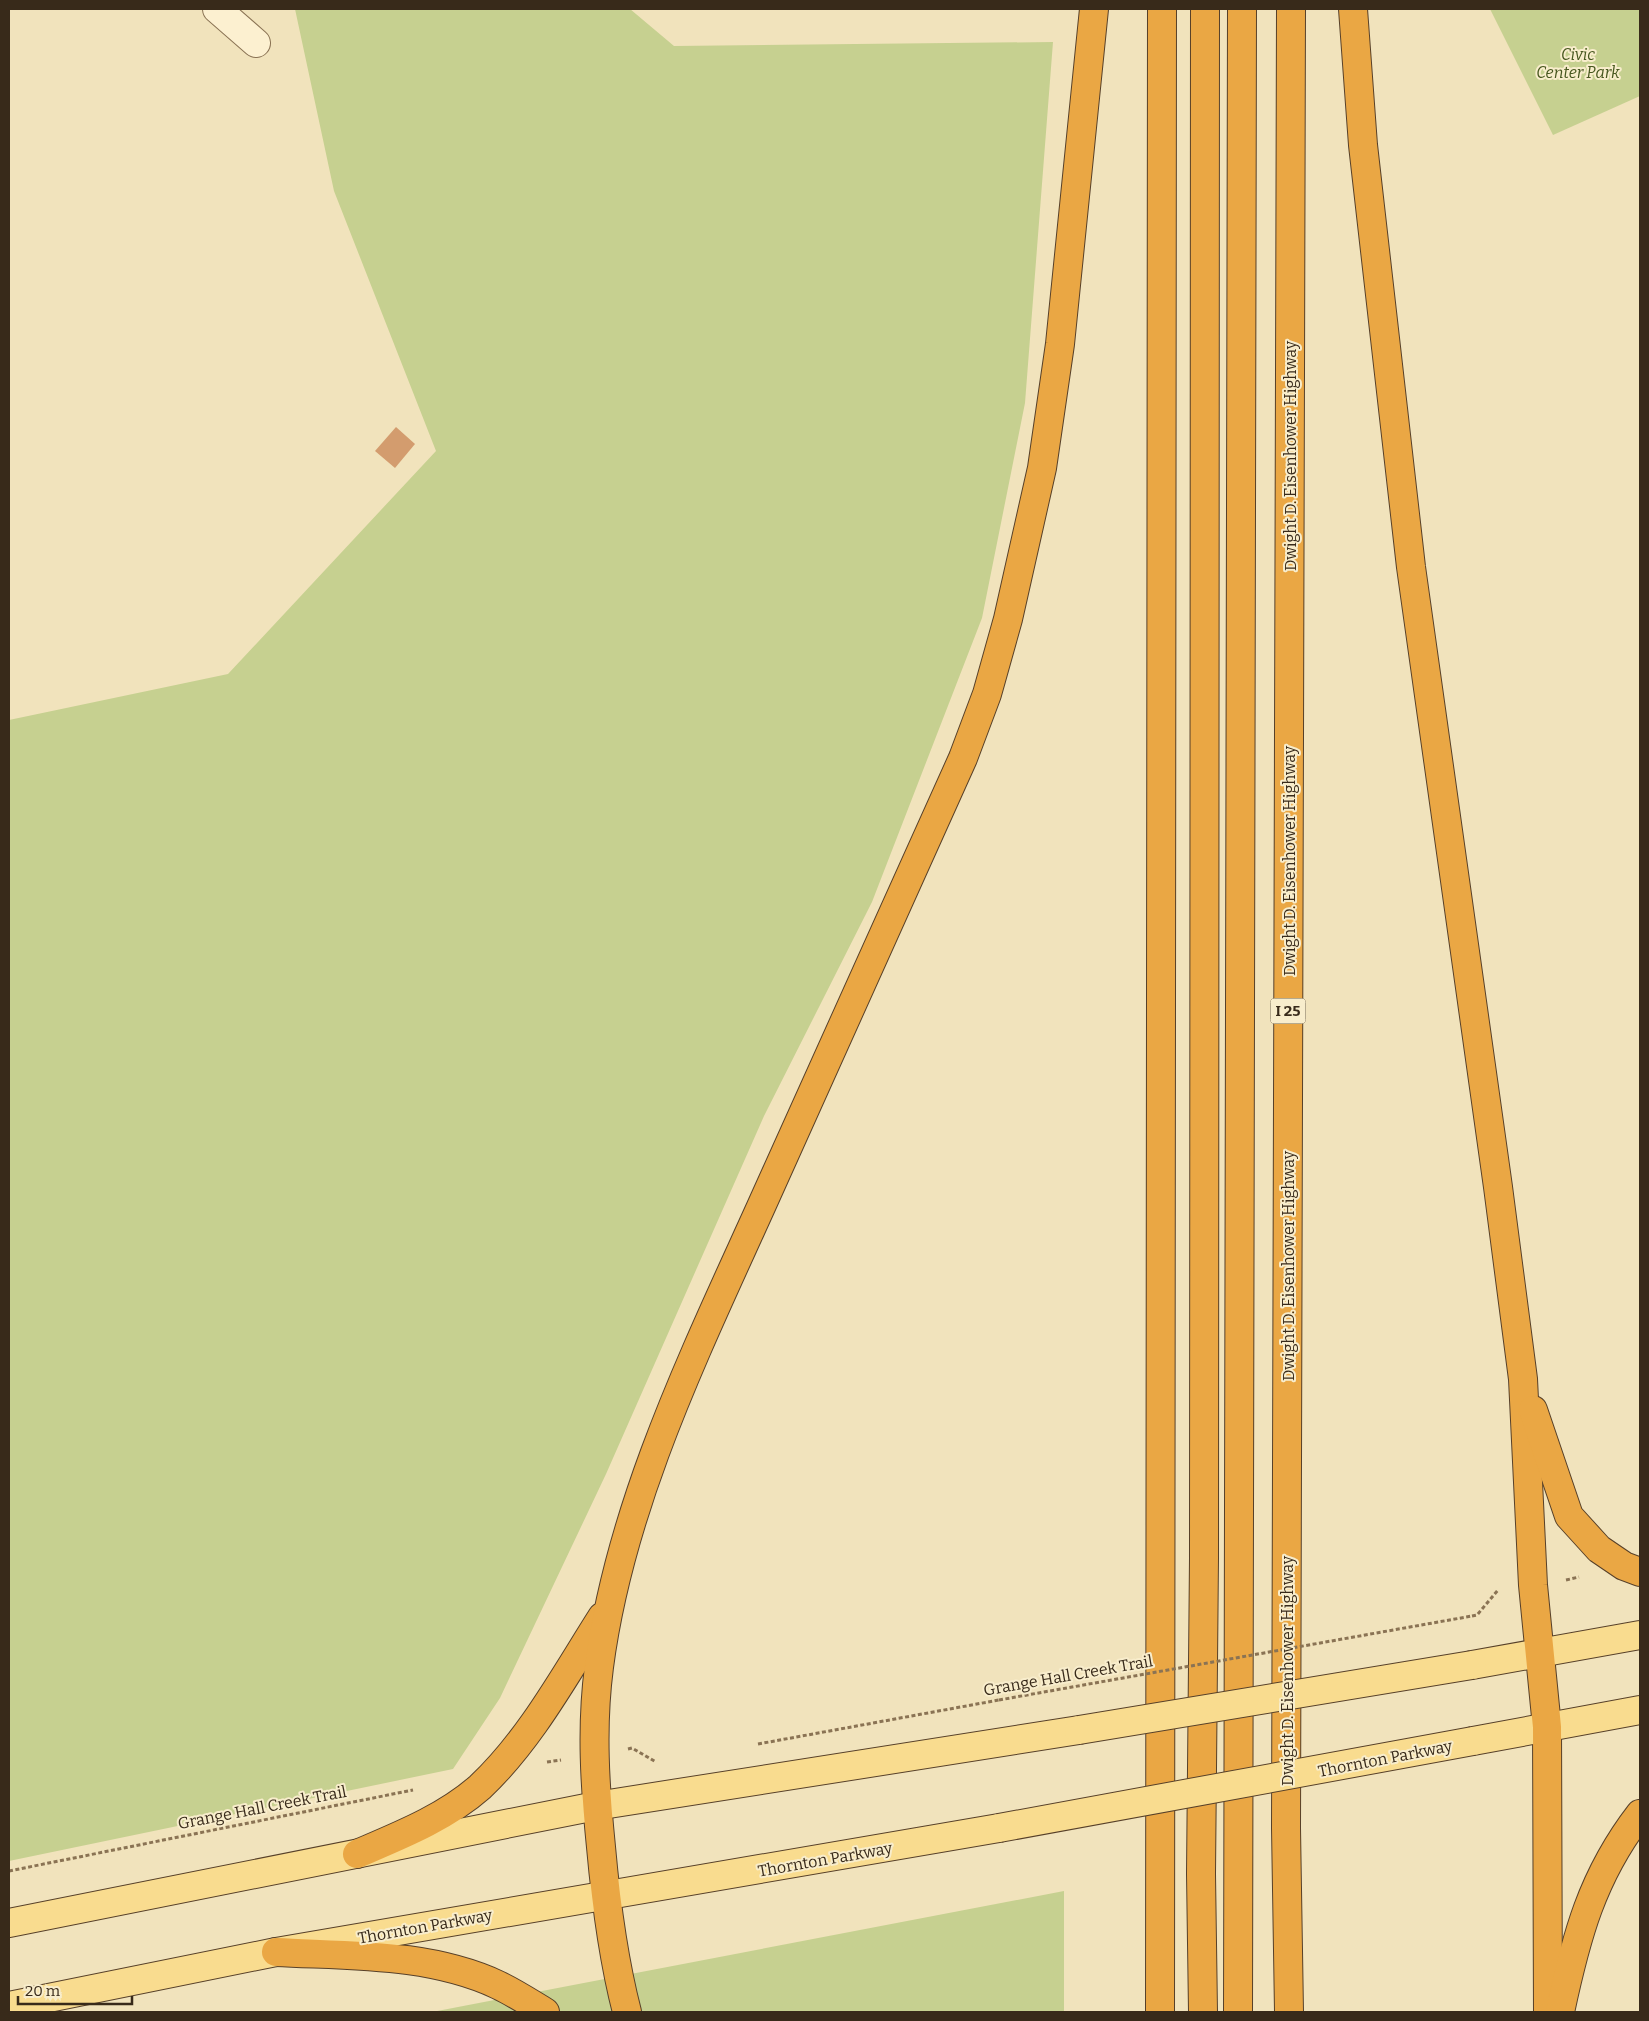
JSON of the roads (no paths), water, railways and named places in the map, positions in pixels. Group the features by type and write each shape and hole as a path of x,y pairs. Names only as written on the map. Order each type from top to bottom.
{"highway":[{"path":"626,2012 611,1941 596,1806 594,1729 599,1669 610,1606 641,1496 662,1437 701,1340 963,758 987,694 1008,619 1042,468 1060,344 1094,9"},
{"path":"1160,2012 1162,9"},
{"path":"1203,2012 1201,1856 1204,1558 1205,9"},
{"path":"1238,2012 1242,9"},
{"name":"Dwight D. Eisenhower Highway","path":"1289,2012 1286,1788 1291,9"},
{"path":"1353,9 1363,144 1411,567 1523,1379 1539,1654 1547,1727 1548,2012"},
{"path":"1523,1379 1570,1516 1599,1549 1624,1566 1640,1572"},
{"path":"357,1854 412,1831 478,1788 517,1746 610,1606"},
{"path":"1560,2012 1572,1956 1592,1895 1604,1868 1640,1814"},
{"path":"276,1952 393,1958 447,1968 498,1985 545,2012"}],"main road":[{"path":"9,1923 357,1854 446,1834 596,1806 998,1744 1472,1666 1640,1635"},
{"name":"Thornton Parkway","path":"9,2006 276,1952 999,1828 1640,1710"}],"street":[{"path":"217,9 256,43"}],"park label":[{"name":"Civic Center Park","path":"1578,63"}]}
